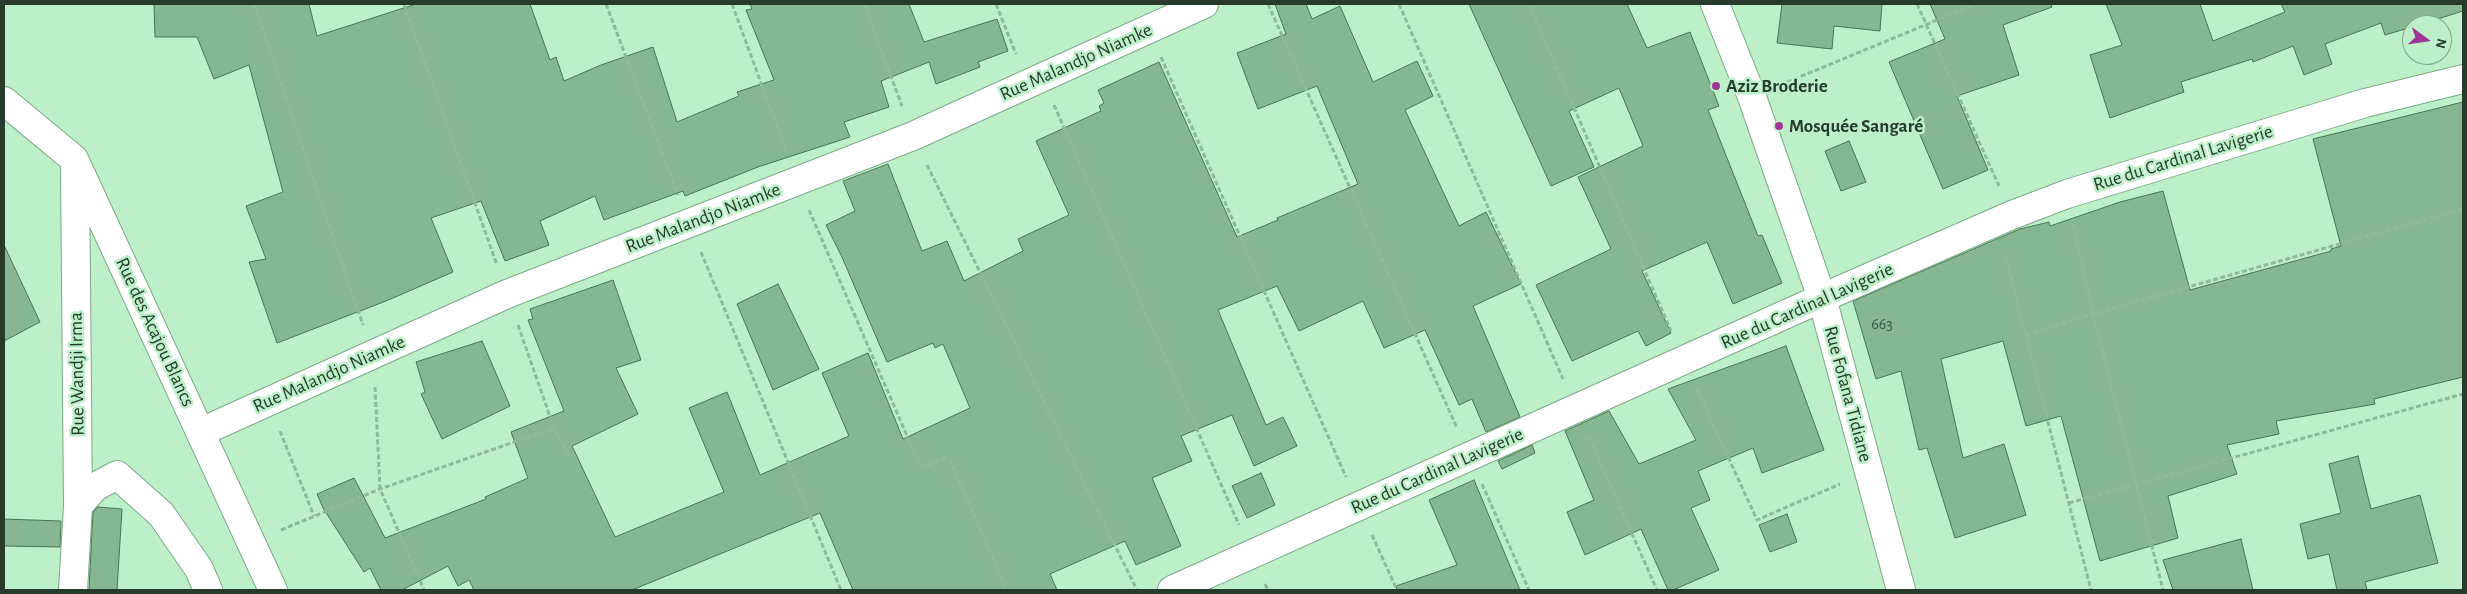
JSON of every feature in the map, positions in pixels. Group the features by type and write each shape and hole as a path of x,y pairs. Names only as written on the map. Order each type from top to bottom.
{"street":[{"name":"Rue Malandjo Niamke","path":"201,432 507,294 913,136 1204,4"},
{"name":"Rue Fofana Tidiane","path":"1715,4 1752,97 1822,298 1901,590"},
{"name":"Rue du Cardinal Lavigerie","path":"1172,590 1822,298 2005,218 2067,194 2365,102 2463,79"},
{"name":"Rue des Acajou Blancs","path":"4,101 74,159 272,590"},
{"name":"Rue Wandji Irma","path":"73,590 78,506 74,159"},
{"path":"78,506 95,487 117,475 161,514 199,569 208,590"}],"path":[{"path":"254,4 373,354 380,488 424,590"},
{"path":"404,4 554,428 569,456"},
{"path":"606,4 689,224 841,590"},
{"path":"732,4 797,181 918,461 922,465 928,466 943,459 948,459 951,462 1007,590"},
{"path":"864,4 913,136 1138,590"},
{"path":"996,4 1035,80 1268,590"},
{"path":"1268,4 1529,590"},
{"path":"1399,4 1657,590"},
{"path":"1529,4 1684,361 1757,520 1869,472"},
{"path":"1918,4 2005,218 2026,335 2091,590"},
{"path":"1752,97 1976,4"},
{"path":"1149,29 1397,590"},
{"path":"2067,194 2093,314 2163,590"},
{"path":"2026,335 2093,314 2463,209"},
{"path":"2069,503 2463,394"},
{"path":"268,401 314,516"},
{"path":"251,542 380,488 554,428"}],"building":[{"path":"154,4 309,4 317,36 416,4 530,4 550,60 556,57 564,81 601,65 653,47 677,122 739,96 737,92 774,80 746,10 752,9 750,4 909,4 924,42 997,19 1008,51 978,62 980,67 936,84 929,62 881,81 889,107 844,122 850,137 758,167 685,196 683,191 604,220 595,196 540,221 549,245 505,261 481,201 431,218 453,272 386,301 277,343 249,262 266,259 246,206 283,192 249,65 214,79 197,37 155,37"},
{"path":"1275,4 1306,4 1312,19 1340,6 1373,82 1417,61 1433,96 1405,110 1459,226 1486,212 1521,284 1473,306 1520,417 1486,432 1472,399 1459,405 1425,330 1384,348 1363,301 1299,331 1277,286 1218,310 1266,425 1283,417 1297,446 1254,466 1232,415 1181,436 1192,461 1152,478 1181,546 1136,565 1125,541 1050,574 1057,590 853,590 820,513 632,590 474,590 469,580 458,586 448,566 402,590 381,590 370,568 364,572 323,508 317,494 354,478 385,538 486,499 485,497 528,478 511,432 564,411 528,320 533,319 530,309 613,280 641,360 616,368 638,414 572,446 615,537 724,492 689,408 727,392 760,475 849,436 822,373 868,353 903,439 970,408 943,344 935,348 933,343 887,362 842,257 826,225 855,211 843,181 888,164 922,251 947,241 964,281 1023,251 1018,239 1069,215 1036,141 1101,111 1099,106 1104,103 1098,90 1159,62 1237,237 1358,184 1317,86 1258,109 1237,53 1286,34"},
{"path":"1469,4 1627,4 1647,48 1690,32 1719,106 1708,110 1758,236 1762,235 1782,283 1733,304 1707,242 1642,271 1671,333 1646,346 1638,331 1572,361 1536,285 1611,249 1578,177 1643,146 1619,88 1569,111 1594,167 1551,186"},
{"path":"1782,4 1882,4 1880,31 1834,26 1832,49 1777,43"},
{"path":"1930,4 2051,4 2052,7 2003,25 2019,75 1957,96 1988,170 1943,189 1889,62 1945,39"},
{"path":"2106,4 2200,4 2213,41 2285,12 2281,4 2463,4 2463,11 2450,15 2402,15 2402,30 2385,35 2381,23 2325,44 2332,64 2304,75 2293,46 2253,62 2252,59 2181,82 2184,92 2110,118 2090,55 2122,45"},
{"path":"2463,102 2463,377 2374,399 2375,404 2276,421 2279,434 2227,445 2237,474 2168,496 2178,538 2100,561 2061,416 2026,426 2003,341 1941,359 1963,458 2004,444 2026,515 1955,538 1927,448 1919,450 1901,371 1876,379 1853,301 2020,229 2049,222 2050,226 2120,202 2163,191 2190,290 2331,251 2331,249 2341,246 2313,139"},
{"path":"1849,141 1866,182 1841,191 1825,151"},
{"path":"4,245 40,322 4,341"},
{"path":"778,284 819,369 773,390 737,304"},
{"path":"482,341 510,406 442,439 421,394 425,392 416,362"},
{"path":"1786,346 1824,450 1762,473 1753,448 1698,471 1710,500 1691,508 1719,570 1673,590 1668,590 1641,529 1585,555 1567,512 1594,500 1565,431 1609,411 1639,464 1696,440 1668,389"},
{"path":"1532,445 1535,453 1502,469 1498,461"},
{"path":"2358,456 2371,509 2420,495 2438,563 2365,582 2367,590 2337,590 2329,554 2308,559 2300,524 2341,513 2329,464"},
{"path":"1261,473 1275,505 1247,518 1232,486"},
{"path":"1474,480 1520,590 1397,590 1396,586 1457,565 1429,500"},
{"path":"98,507 122,509 117,590 89,590 93,512"},
{"path":"1787,514 1797,542 1770,552 1759,525"},
{"path":"4,519 61,521 60,547 4,546"},
{"path":"2241,539 2253,590 2173,590 2163,560"}],"place":[{"name":"Aziz Broderie","path":"1716,86"},
{"name":"Mosquée Sangaré","path":"1779,126"}]}
